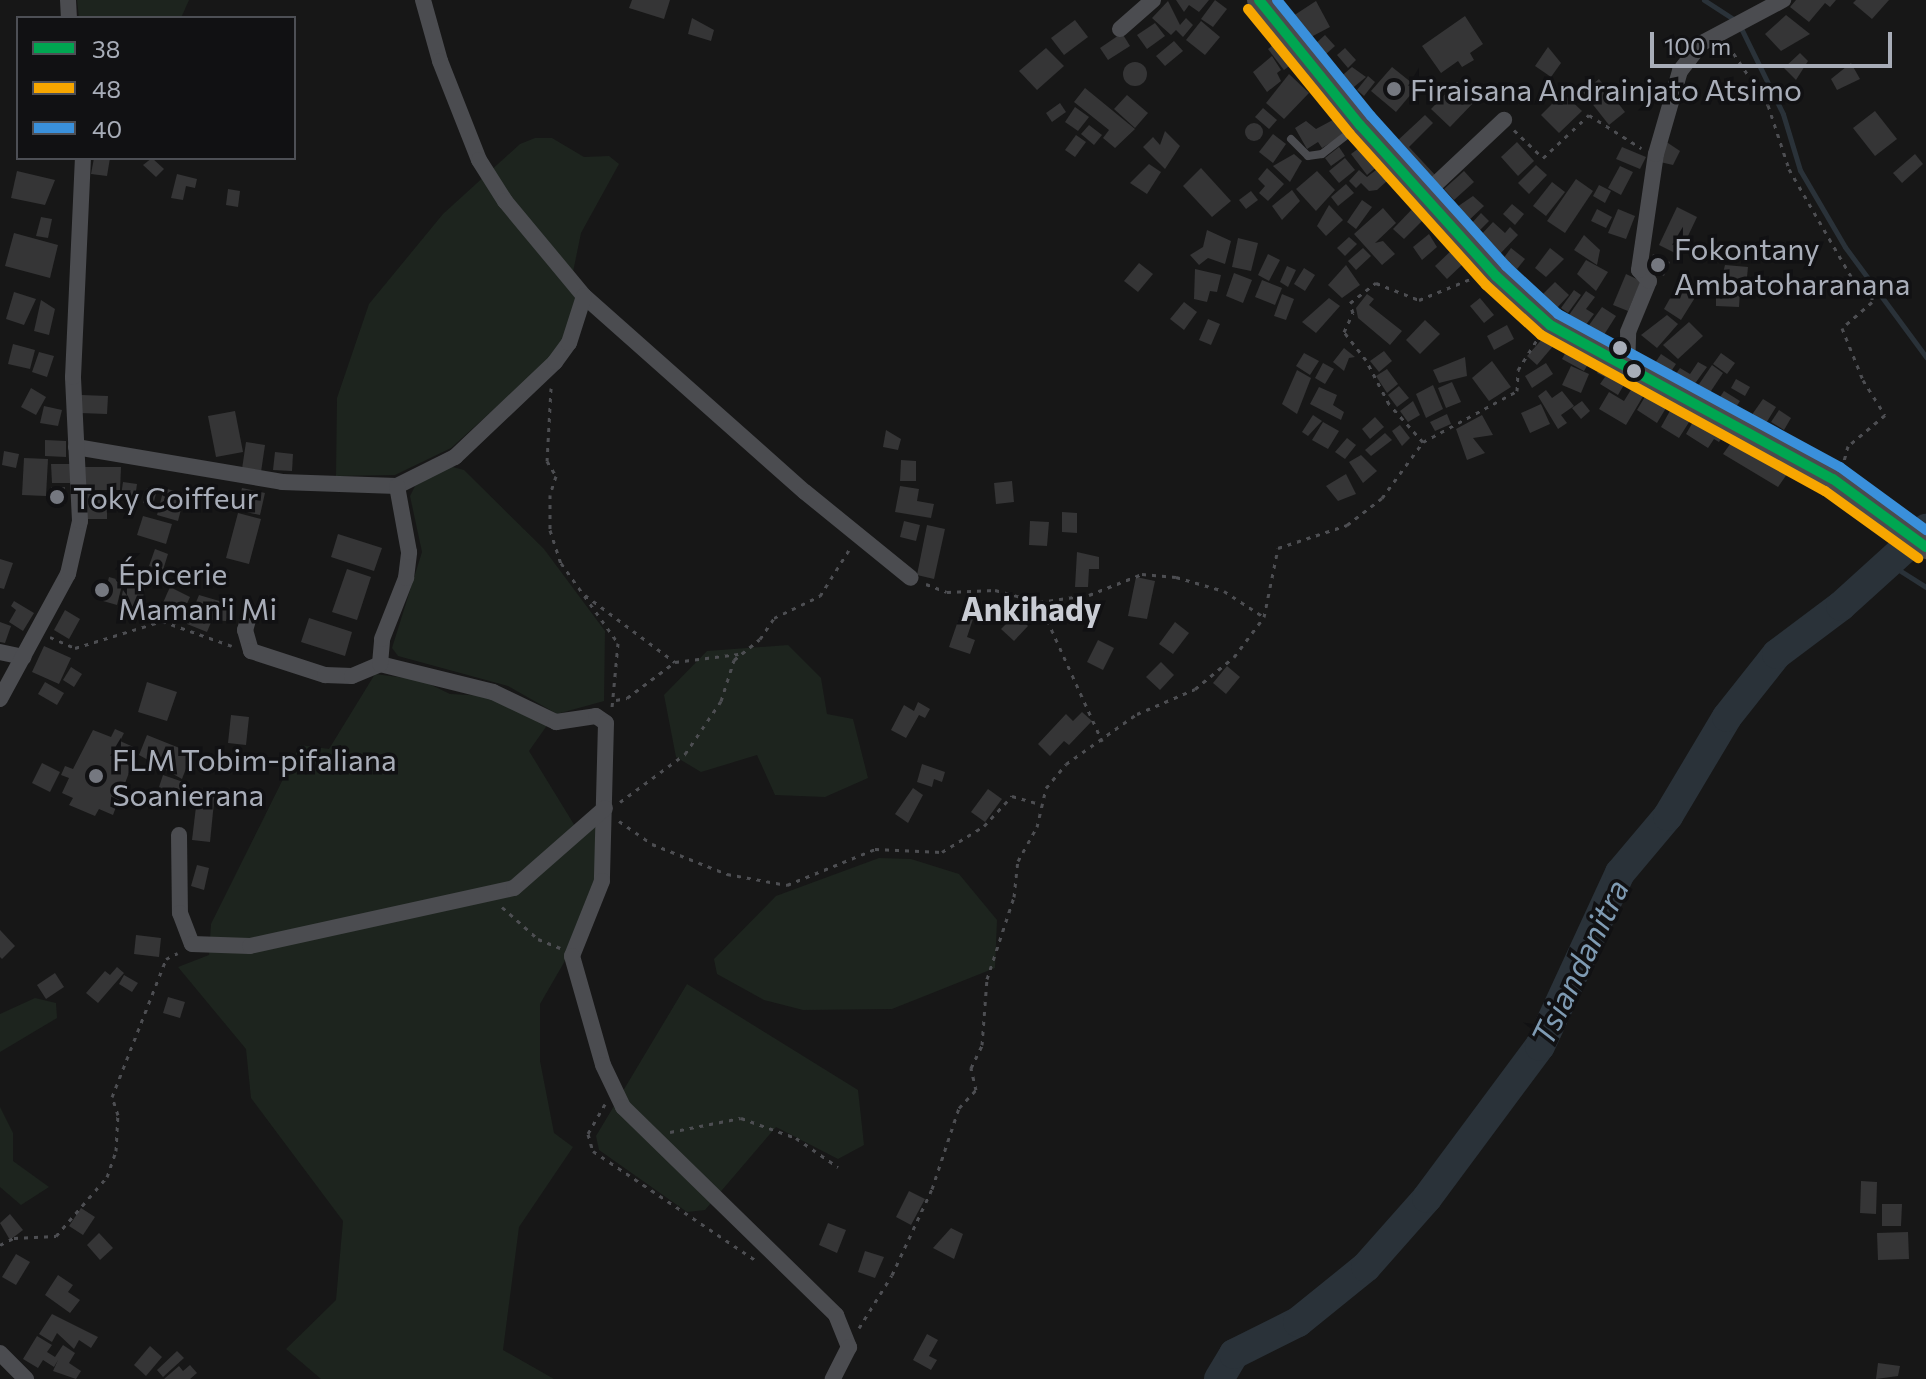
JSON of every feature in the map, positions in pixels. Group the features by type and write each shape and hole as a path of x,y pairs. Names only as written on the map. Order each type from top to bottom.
{"street":[{"path":"423,0 440,61 479,160 505,201 584,296 857,537 911,578"},
{"path":"1120,29 1153,0"},
{"path":"1259,0 1360,125 1486,265 1550,325 1833,479 1926,547"},
{"path":"1627,367 1628,332 1649,281 1639,270 1656,154 1680,71 1702,43 1782,0"},
{"path":"1424,195 1504,120"},
{"path":"0,699 68,574 80,521 73,377 83,160"},
{"path":"76,447 282,482 397,486 455,457 555,362 569,343 584,296"},
{"path":"380,664 382,639 406,578 409,552 397,486"},
{"path":"250,613 245,630 251,651 325,675 352,676 380,664 493,692 556,722 596,716 606,723 602,881 572,956 613,1091 623,1107 647,1125 836,1315 849,1347 833,1379"},
{"path":"0,652 23,657"},
{"path":"179,835 180,913 192,944 250,946 514,888 605,808"},
{"path":"0,1353 26,1379"}],"lane":[{"path":"1291,139 1308,156 1322,154 1360,125"}],"path":[{"path":"1718,32 1743,61 1768,105 1789,169 1852,278 1872,296 1872,302 1842,328 1863,380 1885,415 1848,446 1843,466"},
{"path":"1504,120 1543,158 1589,115 1656,154"},
{"path":"1423,442 1389,404 1344,332 1353,313 1350,303 1376,283 1419,300 1466,282 1486,265"},
{"path":"849,1347 892,1275 941,1167 959,1108 976,1090 971,1068 982,1045 987,979 1014,897 1018,861 1043,805 1046,788 1066,764 1103,742 1137,714 1195,689 1234,657 1264,617 1278,548 1347,525 1382,498 1423,442 1517,391 1522,361 1550,325"},
{"path":"555,362 547,461 556,476 550,495 550,530 561,563 618,643 616,700 606,723"},
{"path":"605,808 625,800 685,754 716,711 741,655 784,611 820,596 857,537"},
{"path":"911,578 947,592 995,590 1039,602 1089,595 1142,574 1176,577 1224,591 1264,617"},
{"path":"582,592 675,662"},
{"path":"1039,602 1103,742"},
{"path":"38,631 75,648 162,621 251,651"},
{"path":"616,700 627,698 675,662 719,653 741,655"},
{"path":"605,808 652,844 762,883 787,885 875,849 942,852 984,826 1012,796 1043,805"},
{"path":"481,896 511,913 538,939 572,956"},
{"path":"0,1245 14,1238 56,1236 107,1177 116,1151 118,1115 112,1097 166,959 192,944"},
{"path":"613,1091 588,1134 593,1151 756,1261"},
{"path":"647,1125 694,1131 741,1118 796,1138 838,1167"}],"shaded area":[{"path":"77,0 189,0 182,16 79,16"},
{"path":"535,138 552,138 584,157 609,156 619,164 581,233 573,272 579,286 562,348 451,448 395,475 336,476 337,398 369,304 443,214 520,144"},
{"path":"449,466 464,470 544,549 605,631 604,701 557,714 508,686 398,656 392,648 422,552 410,496 415,486"},
{"path":"788,645 821,678 827,714 853,719 868,778 825,797 775,795 757,755 701,772 676,757 664,695 707,651"},
{"path":"375,674 421,680 450,694 486,696 548,724 529,751 578,831 604,814 600,862 577,940 540,1004 540,1061 554,1133 573,1147 519,1227 503,1350 554,1379 321,1379 286,1349 336,1300 343,1221 251,1098 246,1049 178,967 209,955 211,924 300,745 329,749"},
{"path":"879,858 911,859 959,874 997,920 995,968 892,1009 803,1010 764,1000 717,974 714,959 776,896"},
{"path":"687,984 858,1090 864,1145 838,1159 776,1127 705,1210 687,1212 599,1150 596,1136"},
{"path":"35,998 56,1003 57,1018 0,1052 0,1014"},
{"path":"0,1107 13,1133 13,1161 49,1187 21,1205 0,1187"}],"building":[{"path":"632,0 670,0 664,19 629,8"},
{"path":"1176,0 1209,0 1199,12 1189,5 1184,12"},
{"path":"1215,0 1227,9 1213,27 1201,19"},
{"path":"1796,0 1836,0 1830,7 1825,3 1809,22 1790,7"},
{"path":"1856,0 1889,0 1872,19 1853,3"},
{"path":"1168,1 1180,25 1186,18 1193,25 1183,37 1176,30 1171,35 1152,18"},
{"path":"1316,1 1330,27 1311,37 1293,16"},
{"path":"1786,15 1810,34 1781,51 1765,34"},
{"path":"1465,16 1483,44 1470,53 1474,60 1462,67 1458,61 1441,73 1422,46"},
{"path":"692,18 714,30 711,41 688,34"},
{"path":"1075,20 1088,37 1064,55 1051,38"},
{"path":"1201,21 1220,37 1205,55 1186,40"},
{"path":"1155,23 1165,36 1147,49 1137,35"},
{"path":"1122,33 1130,46 1108,60 1100,48"},
{"path":"1325,35 1335,46 1325,55 1315,44"},
{"path":"1280,40 1296,61 1284,70 1268,49"},
{"path":"1174,41 1183,51 1165,66 1156,56"},
{"path":"1548,47 1561,63 1551,77 1535,66"},
{"path":"1046,48 1064,66 1037,90 1019,71"},
{"path":"1345,48 1356,60 1348,68 1337,55"},
{"path":"1800,53 1808,61 1796,80 1784,68"},
{"path":"1272,56 1281,70 1277,73 1281,81 1267,92 1253,72"},
{"path":"1135,62 1146,69 1147,74 1140,85 1135,86 1124,79 1123,74 1130,63"},
{"path":"1851,63 1860,79 1837,90 1831,79"},
{"path":"1352,67 1366,77 1349,91 1338,79"},
{"name":"Firaisana Andrainjato Atsimo","path":"1392,67 1417,87 1396,112 1371,91"},
{"path":"1289,74 1309,93 1284,119 1266,103"},
{"path":"1368,76 1375,82 1364,96 1357,90"},
{"path":"1599,79 1625,112 1609,125 1583,92"},
{"path":"1457,82 1476,100 1450,127 1431,109"},
{"path":"1085,88 1135,129 1115,148 1103,138 1109,130 1074,102"},
{"path":"1563,93 1582,111 1559,133 1541,115"},
{"path":"1127,95 1148,113 1135,128 1114,109"},
{"path":"1060,103 1066,112 1052,122 1046,113"},
{"path":"1075,107 1089,117 1078,131 1065,122"},
{"path":"1263,108 1277,120 1269,129 1255,117"},
{"path":"1875,111 1897,139 1875,156 1853,128"},
{"path":"1342,115 1351,130 1322,148 1318,142 1307,149 1295,128 1306,121 1316,129"},
{"path":"1425,115 1433,123 1409,147 1436,176 1425,187 1396,156 1403,149 1396,142"},
{"path":"1250,123 1258,123 1263,132 1261,139 1250,141 1245,136 1245,128"},
{"path":"1089,125 1102,135 1094,145 1081,134"},
{"path":"1165,131 1180,146 1165,169 1143,147 1153,137 1160,145"},
{"path":"1273,134 1286,144 1273,163 1259,152"},
{"path":"1076,135 1086,142 1075,157 1065,150"},
{"path":"1665,141 1680,151 1673,165 1660,162"},
{"path":"1517,142 1534,161 1518,176 1501,157"},
{"path":"1363,145 1379,165 1367,175 1351,154"},
{"path":"1339,147 1345,156 1331,166 1325,158"},
{"path":"1622,147 1646,157 1640,169 1616,159"},
{"path":"1294,154 1302,161 1290,182 1273,166"},
{"path":"1915,154 1923,164 1902,183 1893,173"},
{"path":"1345,158 1355,170 1339,183 1329,171"},
{"path":"94,160 110,160 107,176 91,174"},
{"path":"154,160 164,169 156,177 143,165"},
{"path":"1149,164 1161,172 1147,194 1130,183"},
{"path":"1536,165 1547,175 1529,194 1518,183"},
{"path":"1620,166 1633,172 1621,195 1608,188"},
{"path":"1201,168 1231,201 1212,217 1183,186"},
{"path":"1267,168 1284,184 1268,201 1259,193 1265,186 1258,179"},
{"path":"1359,170 1367,177 1376,170 1387,181 1377,190 1369,191 1361,183 1356,188 1349,181"},
{"path":"17,171 55,180 45,205 11,198"},
{"path":"1317,171 1335,190 1316,211 1296,189"},
{"path":"1464,171 1474,182 1454,200 1444,189"},
{"path":"177,174 197,179 195,188 186,186 183,200 171,198"},
{"path":"1576,179 1593,191 1565,233 1547,221"},
{"path":"1552,182 1565,192 1546,216 1533,206"},
{"path":"1346,184 1354,193 1338,206 1331,197"},
{"path":"1599,185 1611,191 1605,203 1593,196"},
{"path":"228,189 240,191 238,207 226,205"},
{"path":"1292,190 1300,201 1282,220 1272,206"},
{"path":"1251,191 1258,200 1246,209 1239,200"},
{"path":"1473,196 1484,206 1467,222 1454,209"},
{"path":"1362,200 1372,207 1356,229 1347,222"},
{"path":"1417,204 1428,215 1404,239 1393,229"},
{"path":"1512,204 1524,214 1515,225 1503,214"},
{"path":"1329,205 1343,220 1326,236 1317,226"},
{"path":"1677,207 1697,217 1679,255 1659,245"},
{"path":"1383,208 1396,223 1375,243 1383,241 1395,254 1382,265 1354,234"},
{"path":"1597,209 1612,217 1606,228 1591,221"},
{"path":"1618,209 1635,216 1626,239 1608,233"},
{"path":"1481,213 1489,221 1478,232 1470,225"},
{"path":"41,217 52,219 48,238 36,236"},
{"path":"1493,222 1505,233 1510,227 1518,235 1499,255 1479,237"},
{"path":"1207,230 1231,241 1225,264 1208,258 1199,265 1190,255 1203,247"},
{"path":"14,233 58,245 50,278 5,266"},
{"path":"1429,234 1437,247 1422,260 1413,247"},
{"path":"1584,235 1600,250 1597,265 1574,250"},
{"path":"1349,237 1357,244 1345,256 1337,248"},
{"path":"1238,238 1258,243 1251,271 1232,267"},
{"path":"1363,248 1371,256 1356,270 1348,261"},
{"path":"1511,248 1525,259 1517,269 1503,259"},
{"path":"1550,248 1564,259 1546,277 1535,268"},
{"path":"1453,249 1465,262 1447,279 1435,266"},
{"path":"1268,254 1280,260 1269,281 1258,275"},
{"name":"Fokontany Ambatoharanana","path":"1653,254 1670,262 1664,276 1647,268"},
{"path":"1586,260 1608,272 1596,291 1577,274"},
{"path":"1139,263 1153,274 1138,292 1124,281"},
{"path":"1346,265 1360,285 1342,298 1328,285"},
{"path":"1725,265 1748,267 1746,287 1720,285"},
{"path":"1287,266 1296,270 1288,287 1280,282"},
{"path":"1304,268 1315,275 1305,291 1294,284"},
{"path":"1195,269 1221,275 1217,292 1210,291 1207,302 1194,299"},
{"path":"1234,273 1252,280 1243,303 1226,296"},
{"path":"1626,274 1641,281 1628,311 1613,305"},
{"path":"1262,280 1282,288 1275,305 1255,297"},
{"path":"1555,282 1569,295 1556,309 1542,295"},
{"path":"1678,284 1688,285 1696,296 1681,320 1664,309"},
{"path":"1716,287 1740,290 1739,307 1716,306"},
{"path":"1574,290 1581,295 1568,313 1561,308"},
{"path":"1586,291 1595,297 1586,309 1594,314 1585,326 1569,315"},
{"path":"14,292 36,299 24,325 6,319"},
{"path":"1282,294 1294,299 1286,320 1274,316"},
{"path":"1367,294 1374,299 1369,305 1402,331 1390,345 1358,318 1356,308"},
{"path":"1329,298 1340,306 1316,333 1302,322"},
{"path":"1480,298 1494,315 1484,323 1470,306"},
{"path":"41,300 55,309 49,335 34,331"},
{"path":"1184,302 1197,312 1184,330 1170,319"},
{"path":"1602,307 1616,316 1602,338 1587,328"},
{"path":"1667,315 1678,324 1657,348 1641,335"},
{"path":"1208,319 1220,324 1211,345 1199,340"},
{"path":"1425,320 1440,334 1420,354 1406,340"},
{"path":"1689,322 1703,336 1678,359 1663,345"},
{"path":"1507,325 1514,339 1494,350 1487,336"},
{"path":"1544,337 1554,345 1537,365 1527,356"},
{"path":"1571,343 1591,359 1584,371 1562,359"},
{"path":"13,344 35,350 30,369 8,364"},
{"path":"1344,348 1355,357 1349,358 1344,371 1333,362"},
{"path":"1384,351 1392,361 1379,372 1370,361"},
{"path":"39,352 54,356 47,377 32,372"},
{"path":"1304,353 1319,361 1310,375 1296,366"},
{"path":"1721,353 1735,363 1727,374 1713,364"},
{"path":"1661,354 1676,364 1670,373 1655,363"},
{"path":"1465,357 1467,376 1439,383 1433,370"},
{"path":"1492,361 1511,387 1489,401 1472,378"},
{"path":"1698,362 1707,367 1691,389 1673,378 1680,368 1690,374"},
{"path":"1323,363 1334,369 1325,384 1315,378"},
{"path":"1546,363 1553,374 1532,388 1525,376"},
{"path":"1603,363 1628,378 1618,395 1600,384 1605,377 1597,373"},
{"path":"1712,365 1723,373 1707,397 1695,390"},
{"path":"1571,366 1589,374 1581,393 1562,385"},
{"path":"1387,369 1398,384 1387,393 1376,376"},
{"path":"1297,370 1311,378 1297,414 1282,404"},
{"path":"1736,379 1750,387 1745,396 1731,388"},
{"path":"1637,380 1648,388 1626,425 1599,409 1609,392 1624,401"},
{"path":"1452,382 1461,402 1446,408 1438,388"},
{"path":"1433,385 1443,409 1426,418 1416,394"},
{"path":"1399,386 1409,398 1397,407 1388,395"},
{"path":"1319,387 1337,395 1333,405 1344,412 1341,420 1310,404"},
{"path":"31,388 46,397 36,415 21,407"},
{"path":"1546,390 1552,398 1562,391 1574,406 1561,415 1567,423 1558,429 1538,396"},
{"path":"1724,391 1740,401 1732,413 1716,403"},
{"path":"81,395 108,396 107,414 80,413"},
{"path":"1646,395 1666,408 1657,423 1637,410"},
{"path":"1763,399 1776,407 1765,425 1751,416"},
{"path":"1676,400 1686,406 1682,413 1691,419 1679,438 1661,427"},
{"path":"1413,401 1420,415 1408,422 1400,411"},
{"path":"1582,401 1590,411 1581,419 1572,408"},
{"path":"1541,404 1550,424 1530,433 1521,413"},
{"path":"44,406 62,410 58,426 40,423"},
{"path":"1779,410 1791,418 1784,430 1771,422"},
{"path":"235,411 243,452 216,457 208,416"},
{"path":"1447,414 1451,424 1435,431 1430,422"},
{"path":"1313,415 1322,421 1308,436 1302,432"},
{"path":"1482,415 1493,435 1473,438 1485,453 1467,460 1456,429"},
{"path":"1697,415 1727,429 1719,442 1714,439 1708,448 1686,434"},
{"path":"1375,417 1384,427 1370,439 1362,429"},
{"path":"1323,422 1339,431 1328,449 1312,440"},
{"path":"1400,425 1410,438 1402,446 1392,431"},
{"path":"886,430 901,439 898,450 883,447"},
{"path":"1385,433 1392,440 1371,456 1365,450"},
{"path":"1738,433 1792,467 1778,487 1723,454"},
{"path":"1347,438 1356,445 1345,459 1335,452"},
{"path":"45,440 66,441 66,457 45,456"},
{"path":"246,442 265,445 261,472 242,469"},
{"path":"4,451 19,454 16,468 2,465"},
{"path":"275,452 293,454 292,471 273,470"},
{"path":"1361,455 1377,471 1363,483 1349,462"},
{"path":"24,458 48,459 46,496 22,495"},
{"path":"901,460 916,461 916,481 900,481"},
{"path":"51,464 70,464 70,483 52,483"},
{"path":"82,467 121,467 120,490 82,490"},
{"path":"1346,474 1356,494 1338,501 1326,486"},
{"path":"1012,481 1014,502 996,504 994,483"},
{"path":"123,482 137,484 135,498 121,496"},
{"path":"900,486 919,489 917,501 934,504 931,518 895,512"},
{"path":"51,487 65,487 65,505 51,505"},
{"path":"147,488 157,490 153,505 143,503"},
{"path":"164,488 185,494 178,521 157,515"},
{"path":"242,488 265,493 260,515 237,510"},
{"path":"86,494 107,494 107,519 86,519"},
{"path":"1062,512 1077,513 1077,533 1062,532"},
{"path":"238,513 261,519 249,564 226,558"},
{"path":"143,516 172,524 166,544 137,535"},
{"path":"904,521 920,525 916,541 900,537"},
{"path":"1030,521 1049,522 1047,546 1029,545"},
{"path":"927,525 945,529 934,579 917,575"},
{"path":"338,534 382,548 374,571 331,557"},
{"path":"155,549 168,554 163,570 149,566"},
{"path":"1077,552 1099,557 1099,569 1089,569 1088,587 1075,587"},
{"path":"0,559 13,563 4,589 0,588"},
{"path":"347,569 371,577 357,620 332,612"},
{"path":"109,577 123,581 117,605 103,601"},
{"path":"1136,577 1155,581 1147,619 1128,616"},
{"path":"125,582 145,586 140,616 118,611"},
{"path":"170,587 190,597 178,623 158,614"},
{"path":"199,595 233,605 226,621 212,620 207,632 187,624"},
{"path":"14,601 34,613 23,631 9,622 16,610 11,606"},
{"path":"65,610 80,619 69,639 54,630"},
{"path":"961,612 974,616 967,637 975,640 970,654 949,647"},
{"path":"1016,614 1028,626 1014,641 1001,629"},
{"path":"309,618 352,632 345,656 301,642"},
{"path":"0,622 11,626 5,643 0,642"},
{"path":"1175,622 1189,633 1173,654 1159,644"},
{"path":"1098,640 1114,648 1103,670 1087,662"},
{"path":"44,646 71,658 59,684 32,672"},
{"path":"1161,662 1174,675 1160,690 1146,677"},
{"path":"1227,666 1240,677 1226,694 1213,683"},
{"path":"71,667 82,674 74,687 63,680"},
{"path":"45,682 64,693 57,705 38,694"},
{"path":"147,682 177,692 167,721 138,712"},
{"path":"918,702 930,709 925,718 919,715 906,738 891,730 904,705 914,711"},
{"path":"1082,712 1092,721 1069,745 1064,741 1050,756 1038,744 1066,714 1073,721"},
{"path":"231,715 249,717 246,745 228,743"},
{"path":"115,729 124,733 120,741 138,749 113,815 99,809 95,816 69,805 73,798 62,793 69,778 61,775 65,766 73,769 93,730 111,737"},
{"path":"147,735 192,753 182,779 139,755"},
{"path":"42,763 60,772 50,792 32,783"},
{"path":"922,764 945,772 942,782 934,779 932,787 917,782"},
{"path":"163,775 189,784 185,796 159,787"},
{"path":"913,788 923,795 908,823 895,814"},
{"path":"988,789 1002,799 985,822 971,812"},
{"path":"198,790 215,792 210,842 192,840"},
{"path":"197,865 209,868 204,890 191,886"},
{"path":"0,930 15,946 2,959 0,957"},
{"path":"136,935 161,938 159,957 134,954"},
{"path":"117,967 124,973 98,1003 86,993 105,971 110,975"},
{"path":"55,973 64,987 46,999 37,985"},
{"path":"124,975 138,983 132,992 119,984"},
{"path":"168,997 185,1002 180,1018 163,1013"},
{"path":"1861,1181 1877,1182 1876,1214 1860,1213"},
{"path":"909,1191 925,1199 911,1225 896,1217"},
{"path":"1882,1204 1902,1204 1901,1226 1882,1226"},
{"path":"81,1208 95,1217 83,1235 69,1226"},
{"path":"10,1214 23,1230 10,1240 0,1223"},
{"path":"828,1223 846,1230 837,1253 819,1245"},
{"path":"951,1228 963,1234 954,1259 933,1248"},
{"path":"1908,1232 1909,1259 1878,1260 1877,1233"},
{"path":"99,1233 113,1248 100,1260 87,1245"},
{"path":"865,1251 884,1257 875,1278 858,1272"},
{"path":"16,1254 30,1262 16,1285 2,1277"},
{"path":"58,1275 73,1285 68,1292 80,1300 70,1313 45,1295"},
{"path":"52,1314 98,1337 91,1348 79,1340 74,1349 57,1333 52,1342 39,1334"},
{"path":"927,1334 938,1340 929,1356 937,1360 931,1370 913,1360"},
{"path":"37,1336 52,1345 47,1352 55,1357 63,1345 75,1353 69,1363 81,1371 76,1379 53,1371 58,1360 54,1367 43,1360 38,1368 23,1359"},
{"path":"150,1346 162,1357 146,1376 134,1365"},
{"path":"177,1351 184,1358 163,1377 157,1370"},
{"path":"1878,1363 1900,1366 1898,1376 1876,1379"},
{"path":"190,1365 197,1373 190,1379 164,1379 179,1366 183,1371"}],"waterway":[{"path":"1704,0 1738,22 1783,114 1800,170 1845,247 1926,357"},
{"name":"Tsiandanitra","path":"1219,1379 1234,1354 1298,1322 1366,1267 1427,1198 1540,1046 1620,873 1668,816 1727,717 1777,654 1841,606 1926,529"},
{"path":"1888,563 1926,587"}],"transit line":[{"name":"38","path":"1259,0 1360,125 1496,276 1550,325 1833,479 1926,547"},
{"name":"40","path":"1277,0 1371,116 1506,266 1558,314 1840,467 1926,530"},
{"name":"48","path":"1248,9 1350,134 1486,285 1541,335 1825,491 1918,558"}],"place":[{"name":"Firaisana Andrainjato Atsimo","path":"1394,89"},
{"name":"Fokontany Ambatoharanana","path":"1658,265"},
{"name":"Toky Coiffeur","path":"57,497"},
{"name":"Épicerie Maman'i Mi","path":"102,590"},
{"name":"FLM Tobim-pifaliana Soanierana","path":"96,776"}],"district":[{"name":"Ankihady","path":"1031,608"}]}
